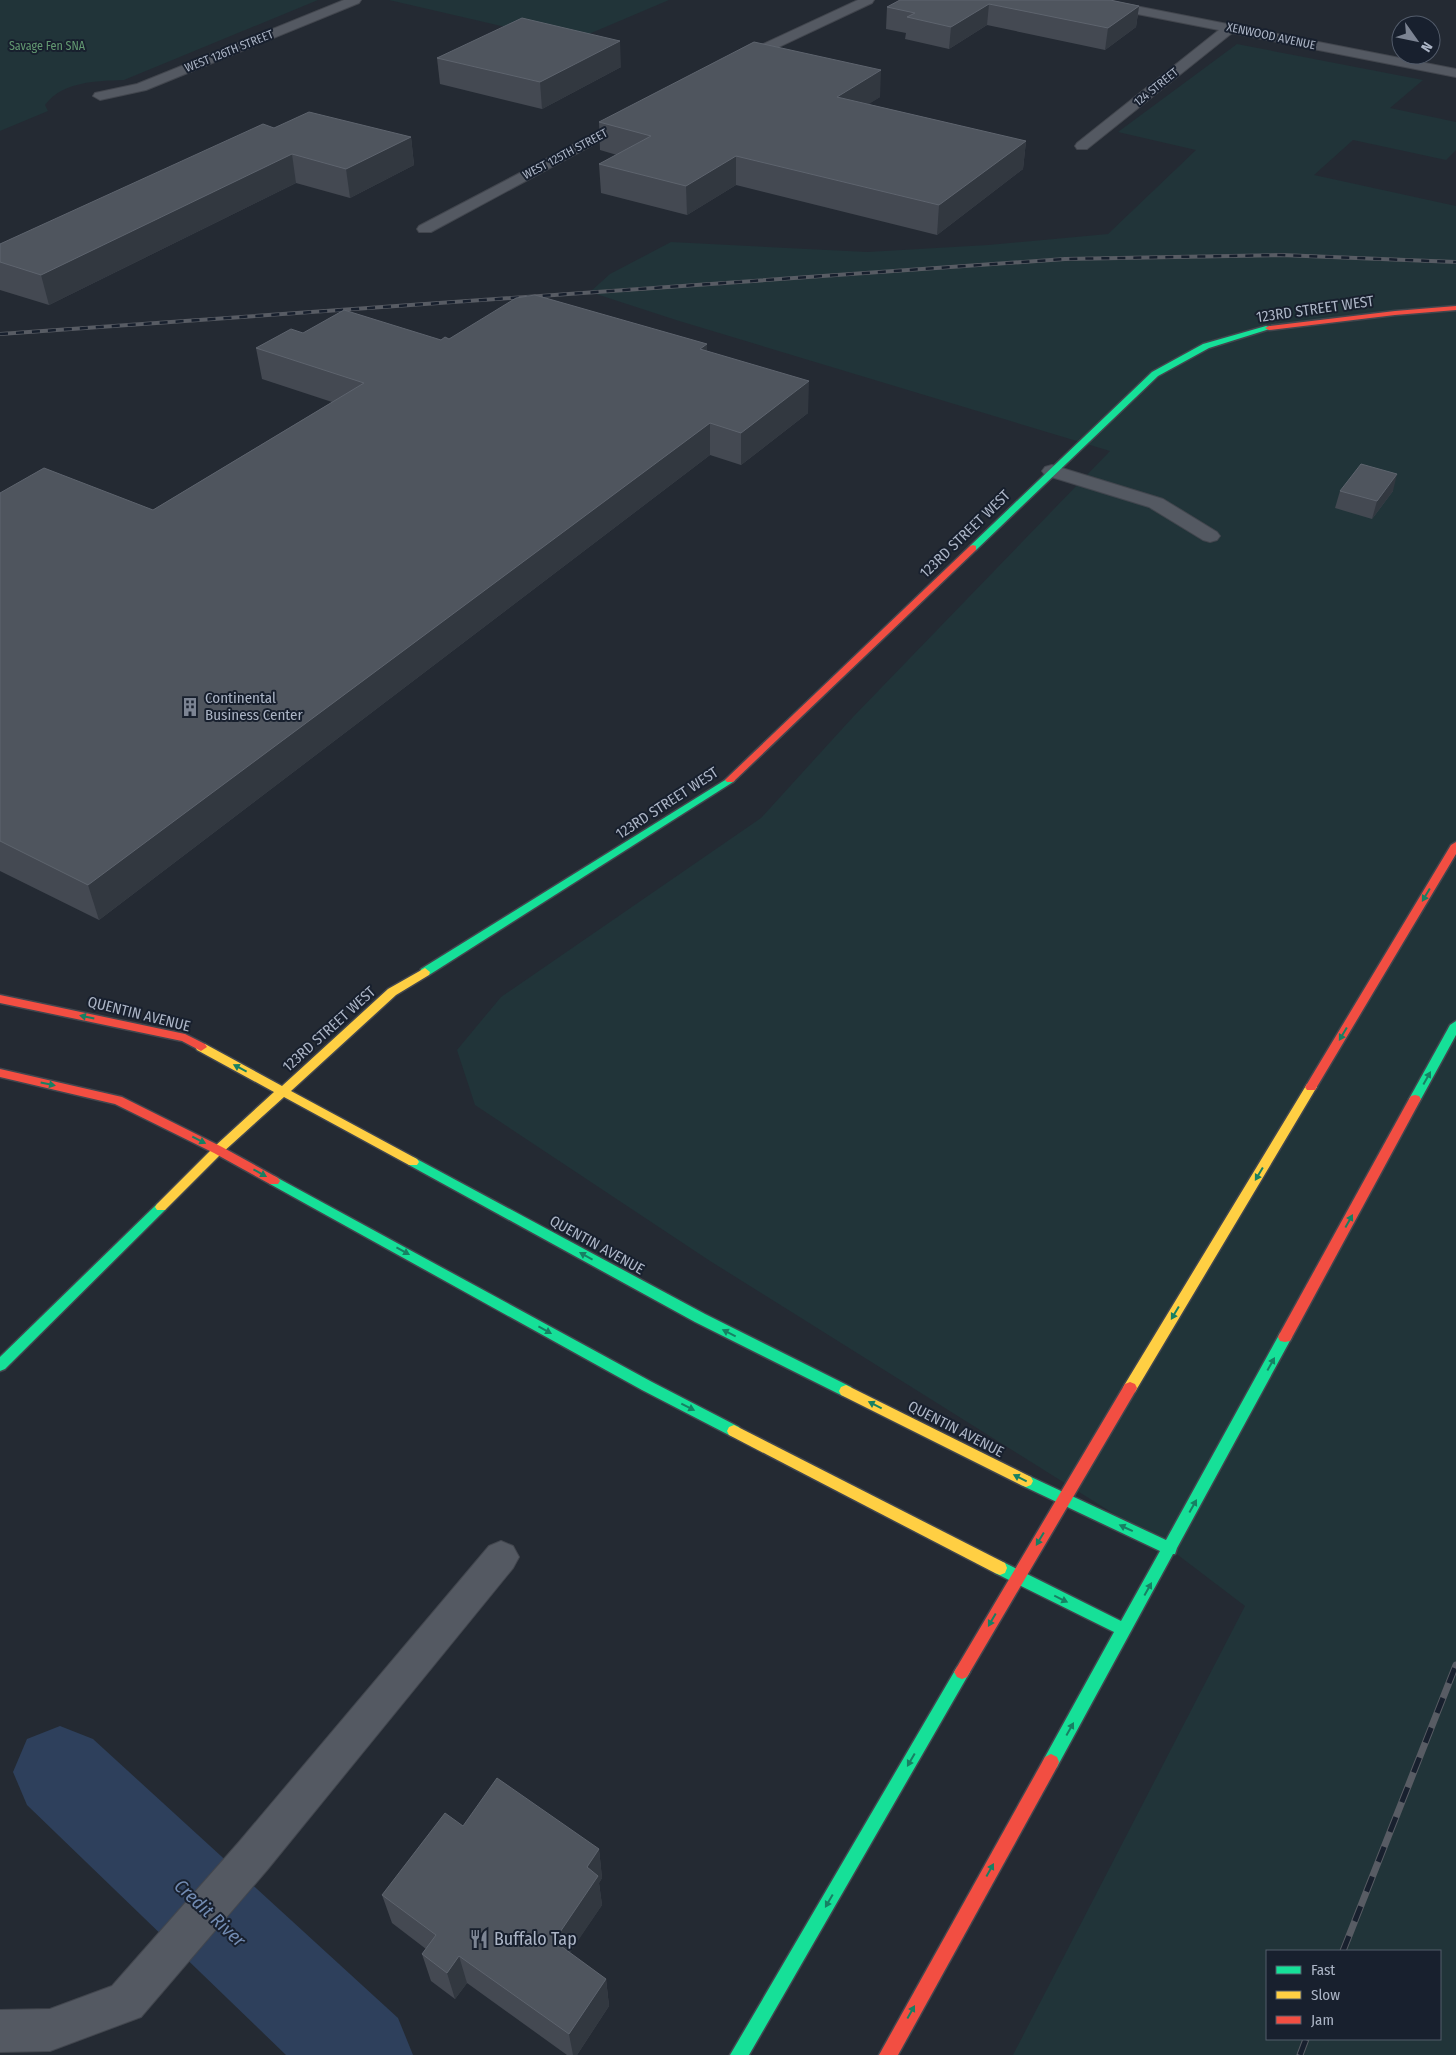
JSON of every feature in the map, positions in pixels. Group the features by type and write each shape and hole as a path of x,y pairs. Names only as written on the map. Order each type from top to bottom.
{"main road":[{"name":"123RD STREET WEST","path":"0,1365 218,1150 392,992 725,785 1155,374 1206,346 1262,329 1395,313 1456,308"},
{"path":"739,2055 1017,1578 1456,845"},
{"name":"QUENTIN AVENUE","path":"0,999 185,1038 700,1318 1064,1500 1170,1549"},
{"path":"888,2055 1170,1549 1456,1025"},
{"path":"0,1074 118,1100 218,1150 648,1386 1017,1578 1125,1630"}],"street":[{"name":"WEST 126TH STREET","path":"100,96 140,87 355,0"},
{"path":"722,69 868,0"},
{"name":"XENWOOD AVENUE","path":"1086,0 1456,72"},
{"name":"124 STREET","path":"1082,146 1230,28"},
{"name":"WEST 125TH STREET","path":"425,229 644,111"},
{"path":"1052,471 1156,503 1210,536"},
{"path":"0,2031 50,2030 126,2002 253,1856 502,1557"}],"green space":[{"name":"Savage Fen SNA","path":"0,0 318,0 124,80 92,82 61,91 45,105 48,111 0,131"},
{"path":"389,0 669,0 570,42"},
{"path":"1237,44 1423,80 1390,108 1456,122 1456,150 1446,160 1353,140 1314,175 1456,206 1456,2055 1013,2055 1245,1606 1170,1549 710,1261 475,1105 457,1050 501,997 761,818 853,717 1110,451 676,320 590,292 610,274 671,242 867,252 988,245 1108,234 1196,150 1118,132"}],"building":[{"path":"900,0 1110,0 1139,6 1108,28 989,4 951,27 907,17 915,13 887,7"},
{"path":"522,18 620,41 540,82 437,58"},
{"path":"754,42 881,70 837,97 1026,141 939,205 736,156 686,186 599,164 651,136 599,122"},
{"path":"309,112 411,137 346,169 292,154 41,275 0,262 0,244 263,124 274,128"},
{"name":"Continental Business Center","path":"535,295 707,344 700,349 809,381 741,433 710,423 88,885 0,841 0,493 44,468 153,510 364,383 256,348 291,329 303,333 344,310 441,340 445,337 449,339 516,298"},
{"path":"1361,464 1397,474 1377,501 1340,491"},
{"name":"Buffalo Tap","path":"497,1778 599,1849 587,1867 598,1876 554,1941 606,1979 569,2034 459,1956 447,1973 422,1954 436,1935 382,1895 445,1813 463,1826"}],"waterway":[{"name":"Credit River","path":"60,1772 361,2055"}],"railway":[{"path":"0,334 1065,259 1281,255 1456,262"},
{"path":"1343,1950 1456,1665"},
{"path":"1300,2055 1306,2040"}],"traffic: fast":[{"path":"973,548 1155,374 1206,346 1269,328"},
{"path":"425,972 730,780"},
{"path":"1415,1099 1456,1025"},
{"path":"413,1162 700,1318 846,1391"},
{"path":"274,1181 647,1386 734,1431"},
{"path":"0,1365 161,1207"},
{"path":"1051,1762 1285,1337"},
{"path":"1026,1481 1170,1549"},
{"path":"1000,1568 1125,1630"},
{"path":"739,2055 962,1672"}],"traffic: slow":[{"path":"161,1207 218,1150 392,992 425,972"},
{"path":"201,1047 413,1162"},
{"path":"1130,1388 1311,1087"},
{"path":"846,1391 1026,1481"},
{"path":"734,1431 1000,1568"}],"traffic: jam":[{"path":"1269,328 1395,313 1456,308"},
{"path":"730,780 973,548"},
{"path":"1311,1087 1456,845"},
{"path":"0,999 185,1038 201,1047"},
{"path":"0,1073 118,1100 218,1150 274,1181"},
{"path":"1285,1337 1415,1099"},
{"path":"962,1672 1130,1388"},
{"path":"888,2055 1051,1762"}],"place":[{"name":"Continental Business Center","path":"190,707"},
{"name":"Buffalo Tap","path":"479,1939"}]}
